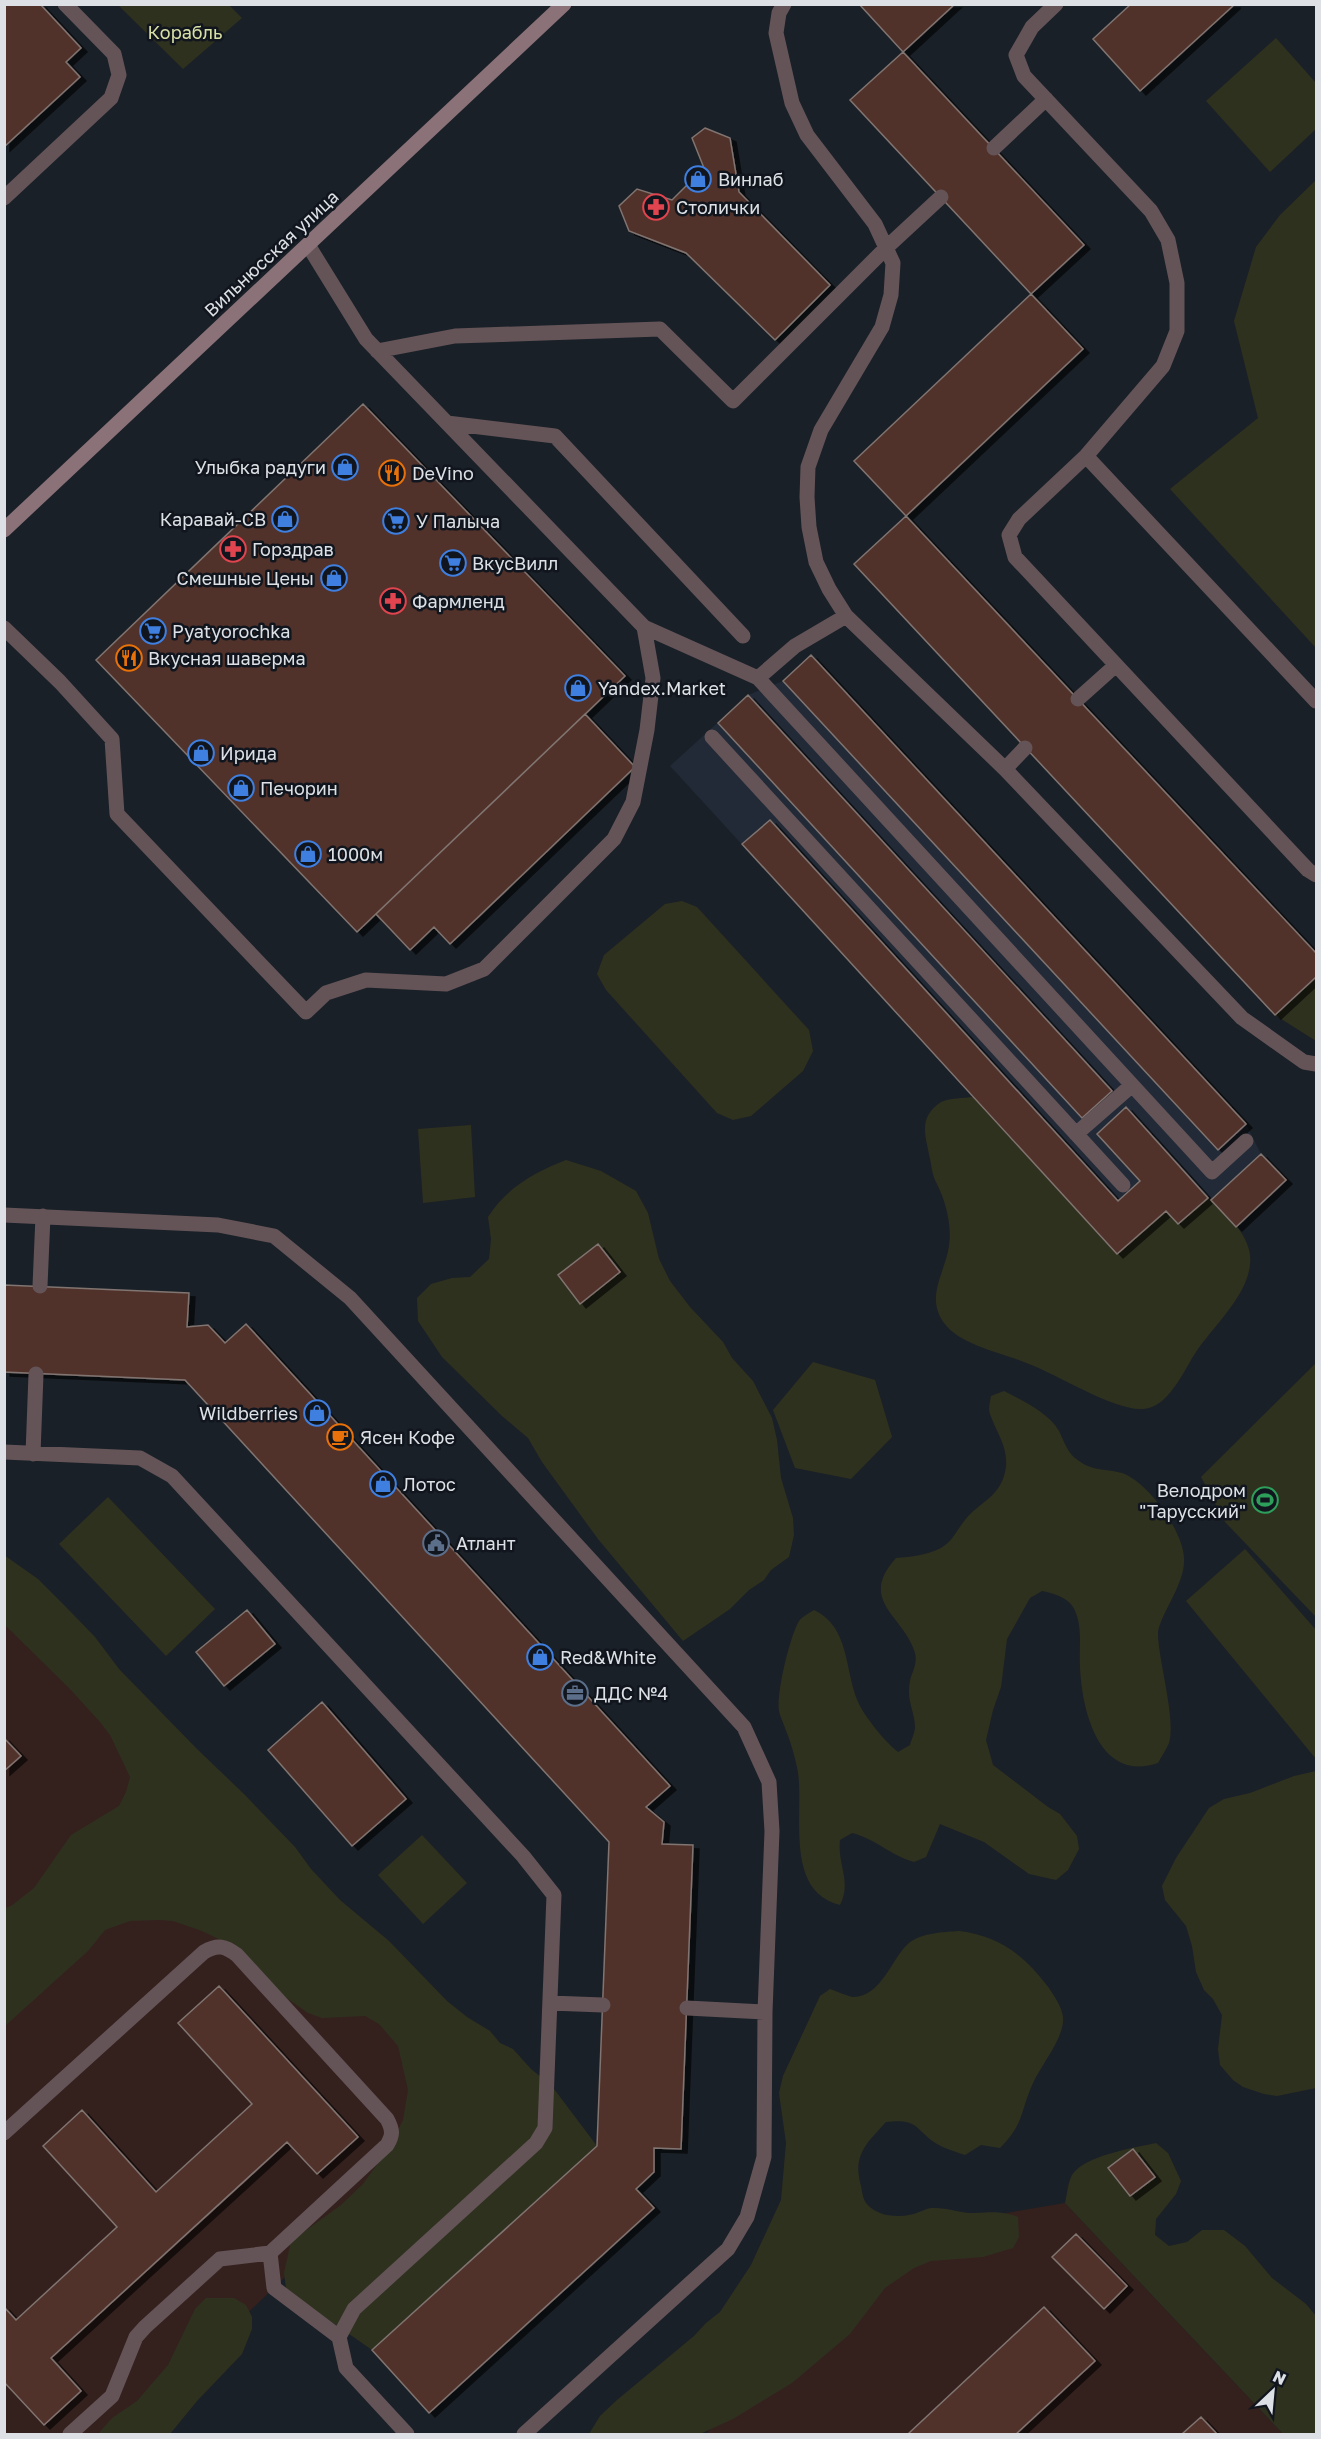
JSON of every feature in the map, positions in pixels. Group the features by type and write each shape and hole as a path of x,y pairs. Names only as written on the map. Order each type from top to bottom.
{"street":[{"name":"Вильнюсская улица","path":"4,530 564,4"}],"lane":[{"path":"4,198 111,98 119,75 114,54 64,4"},
{"path":"784,4 779,13 776,33 792,103 807,135 875,224 893,263 891,296 882,327 821,430 808,467 809,527 816,562 829,589 846,616 1005,769 1242,1018 1304,1062 1317,1064"},
{"path":"1056,4 1032,27 1016,55 1024,76 1151,211 1168,240 1178,283 1177,331 1163,366 1086,456 1019,519 1009,535 1015,557 1308,870 1317,875"},
{"path":"994,148 1046,99"},
{"path":"377,351 455,336 660,329 734,400 886,247 941,197"},
{"path":"308,244 366,339 644,627 758,678 1212,1172 1246,1141"},
{"path":"447,423 555,436 743,636"},
{"path":"1086,456 1317,701"},
{"path":"758,678 795,646 846,616"},
{"path":"4,628 60,682 112,739 117,814 306,1012 326,993 366,980 446,984 484,969 614,839 633,802 648,730 653,678 644,627"},
{"path":"1078,699 1116,665"},
{"path":"712,737 1123,1185"},
{"path":"1005,769 1025,748"},
{"path":"1076,1134 1131,1086"},
{"path":"4,1215 218,1225 274,1236 350,1298 744,1727 769,1782 772,1831 765,2012 764,2157 747,2217 728,2249 524,2434"},
{"path":"40,1286 43,1216"},
{"path":"33,1454 36,1374"},
{"path":"4,1452 140,1458 172,1476 507,1839 554,1894 545,2128 536,2143 354,2309 339,2337"},
{"path":"4,2133 204,1952 214,1946 226,1947 237,1955 379,2110 392,2129 392,2137 387,2145 270,2253 220,2259 145,2327 136,2337 112,2396 70,2434"},
{"path":"550,2002 603,2005"},
{"path":"687,2008 765,2012"},
{"path":"270,2253 274,2288 339,2337 346,2368 407,2434"}],"shaded area":[{"path":"811,655 1246,1124 1261,1154 1286,1180 1236,1227 1178,1224 1117,1254 670,766 748,695 783,681"},
{"path":"5,1594 166,1767 5,1942"},
{"path":"190,1819 437,2044 444,2124 122,2434 5,2434 5,1993"},
{"path":"1065,2203 1283,2434 706,2434 732,2402 822,2244"}],"green space":[{"name":"Корабль","path":"118,5 229,5 242,18 183,69"},
{"path":"1276,38 1316,83 1316,129 1270,172 1206,101"},
{"path":"1316,180 1316,648 1170,489 1258,418 1234,321 1256,247 1280,215"},
{"path":"682,901 697,907 809,1030 813,1051 803,1071 751,1116 733,1120 717,1113 606,990 597,974 604,955 665,904"},
{"path":"1316,977 1316,1041 1275,1015"},
{"path":"973,1097 1117,1254 1166,1211 1178,1224 1208,1198 1228,1215 1245,1239 1250,1255 1250,1268 1246,1281 1174,1387 1160,1403 1142,1409 1116,1404 1041,1369 961,1338 944,1323 936,1304 936,1294 949,1246 949,1222 943,1198 933,1175 925,1128 933,1108 941,1102"},
{"path":"471,1125 475,1197 423,1203 418,1129"},
{"path":"566,1160 601,1171 636,1191 648,1213 659,1259 670,1281 690,1307 723,1342 732,1358 753,1381 772,1418 781,1478 793,1518 794,1535 789,1557 771,1570 764,1580 749,1590 730,1609 683,1641 598,1539 542,1462 528,1438 502,1416 442,1357 418,1321 417,1298 431,1284 452,1278 470,1277 489,1259 491,1239 488,1217 503,1198 522,1182"},
{"path":"813,1362 875,1380 892,1437 851,1479 795,1468 773,1410"},
{"name":"Велодром \"Тарусский\"","path":"1316,1363 1316,1617 1225,1522 1201,1477"},
{"path":"1004,1391 1048,1418 1059,1431 1069,1451 1079,1461 1094,1468 1122,1473 1143,1486 1162,1509 1178,1535 1184,1558 1181,1579 1162,1619 1158,1635 1169,1706 1171,1733 1169,1743 1158,1763 1138,1766 1121,1763 1108,1753 1090,1722 1085,1703 1080,1667 1079,1622 1075,1610 1064,1598 1042,1591 1030,1598 1007,1639 1001,1687 986,1740 993,1765 1060,1814 1077,1836 1079,1849 1068,1870 1056,1880 1029,1874 984,1842 940,1824 926,1857 914,1862 852,1833 840,1840 845,1888 840,1905 822,1897 811,1884 804,1868 800,1849 798,1772 791,1744 779,1713 784,1665 795,1628 802,1618 814,1610 826,1617 840,1638 858,1702 865,1714 898,1752 910,1745 915,1727 909,1688 915,1654 908,1638 886,1607 881,1585 885,1573 896,1558 924,1554 941,1548 971,1513 990,1498 1000,1485 1006,1467 1005,1452 989,1408 991,1396"},
{"path":"108,1497 215,1609 166,1656 59,1544"},
{"path":"1245,1549 1316,1630 1316,1759 1186,1601"},
{"path":"4,1555 38,1579 66,1607 95,1637 119,1669 295,1847 311,1869 340,1900 389,1941 447,2001 490,2031 500,2043 513,2049 531,2069 551,2085 597,2146 372,2350 286,2288 284,2273 291,2241 341,2205 363,2184 390,2146 403,2120 408,2090 398,2046 379,2024 365,2016 322,2018 308,2013 272,1988 231,1945 202,1931 173,1921 159,1920 130,1921 105,1930 88,1951 5,2026 5,1908 34,1888 71,1835 119,1806 130,1777 110,1735 100,1722 5,1625"},
{"path":"1316,1771 1316,2088 1277,2096 1243,2087 1233,2080 1220,2065 1218,2049 1222,2015 1213,1999 1204,1990 1196,1972 1186,1926 1165,1900 1162,1886 1176,1858 1209,1808 1224,1799 1250,1793 1294,1776"},
{"path":"422,1835 467,1883 423,1924 378,1875"},
{"path":"959,1931 999,1943 1031,1966 1049,1988 1059,2006 1063,2017 1060,2033 1033,2083 1018,2124 1000,2148 981,2145 965,2155 937,2144 911,2123 886,2122 863,2150 858,2166 859,2175 865,2201 871,2208 882,2214 901,2216 937,2208 968,2213 1000,2213 1018,2217 1019,2237 1013,2248 983,2257 931,2261 914,2268 885,2288 850,2334 792,2383 733,2419 700,2434 589,2434 600,2416 617,2400 720,2312 751,2265 781,2200 786,2143 779,2093 783,2076 820,1996 830,1989 853,1997 872,1991 909,1943 920,1937"},
{"path":"1156,2143 1168,2153 1181,2181 1176,2194 1156,2219 1155,2235 1169,2246 1187,2242 1202,2230 1224,2230 1245,2246 1272,2278 1306,2304 1316,2316 1316,2434 1283,2434 1065,2203 1072,2175 1078,2168 1098,2157"},
{"path":"206,2298 234,2298 246,2305 252,2317 252,2329 242,2354 197,2401 170,2434 98,2434 112,2418 137,2401 168,2365 195,2309"}],"building":[{"path":"4,4 40,4 81,48 66,62 80,77 4,147"},
{"path":"859,4 955,4 903,52"},
{"path":"1131,4 1234,5 1140,91 1093,39"},
{"path":"903,52 1084,245 1031,294 850,100"},
{"path":"705,128 730,138 739,192 830,285 775,340 686,253 629,231 619,206 637,189 672,200 704,168 692,138"},
{"path":"1031,294 1083,349 906,516 854,461"},
{"path":"363,404 625,676 357,932 96,660"},
{"path":"906,516 1316,953 1316,977 1275,1015 854,564"},
{"path":"811,655 1246,1124 1218,1150 783,681"},
{"path":"748,695 1112,1091 1082,1118 718,723"},
{"path":"585,714 635,767 450,944 434,927 410,950 376,914"},
{"path":"770,820 1118,1201 1140,1181 1097,1134 1126,1107 1208,1198 1178,1224 1166,1211 1117,1254 742,844"},
{"path":"1261,1154 1286,1180 1236,1227 1211,1200"},
{"path":"598,1244 620,1272 580,1304 558,1275"},
{"path":"4,1285 189,1293 187,1327 208,1325 225,1343 246,1324 670,1786 646,1807 664,1822 662,1844 693,1845 681,2149 654,2148 654,2172 636,2189 654,2208 429,2413 372,2350 597,2146 609,1842 185,1380 4,1372"},
{"path":"247,1610 275,1644 224,1686 196,1652"},
{"path":"322,1702 406,1799 352,1846 268,1750"},
{"path":"4,1738 21,1756 4,1771"},
{"path":"219,1986 358,2137 317,2174 287,2142 51,2358 81,2391 44,2425 4,2382 4,2307 16,2320 117,2227 43,2146 82,2110 156,2192 252,2104 178,2023"},
{"path":"1133,2149 1155,2177 1130,2196 1108,2168"},
{"path":"1076,2234 1127,2286 1104,2309 1052,2257"},
{"path":"1044,2307 1095,2361 1016,2434 908,2434"},
{"path":"1201,2417 1217,2434 1182,2434"}],"place":[{"name":"Винлаб","path":"698,179"},
{"name":"Столички","path":"656,207"},
{"name":"Улыбка радуги","path":"345,467"},
{"name":"DeVino","path":"392,473"},
{"name":"Каравай-СВ","path":"285,519"},
{"name":"У Палыча","path":"396,521"},
{"name":"Горздрав","path":"233,549"},
{"name":"ВкусВилл","path":"453,563"},
{"name":"Смешные Цены","path":"334,578"},
{"name":"Фармленд","path":"393,601"},
{"name":"Pyatyorochka","path":"153,631"},
{"name":"Вкусная шаверма","path":"129,658"},
{"name":"Yandex.Market","path":"578,688"},
{"name":"Ирида","path":"201,753"},
{"name":"Печорин","path":"241,788"},
{"name":"1000м","path":"308,854"},
{"name":"Wildberries","path":"317,1413"},
{"name":"Ясен Кофе","path":"340,1437"},
{"name":"Лотос","path":"383,1484"},
{"name":"Велодром \"Тарусский\"","path":"1265,1500"},
{"name":"Атлант","path":"436,1543"},
{"name":"Red&White","path":"540,1657"},
{"name":"ДДС №4","path":"575,1693"}]}
